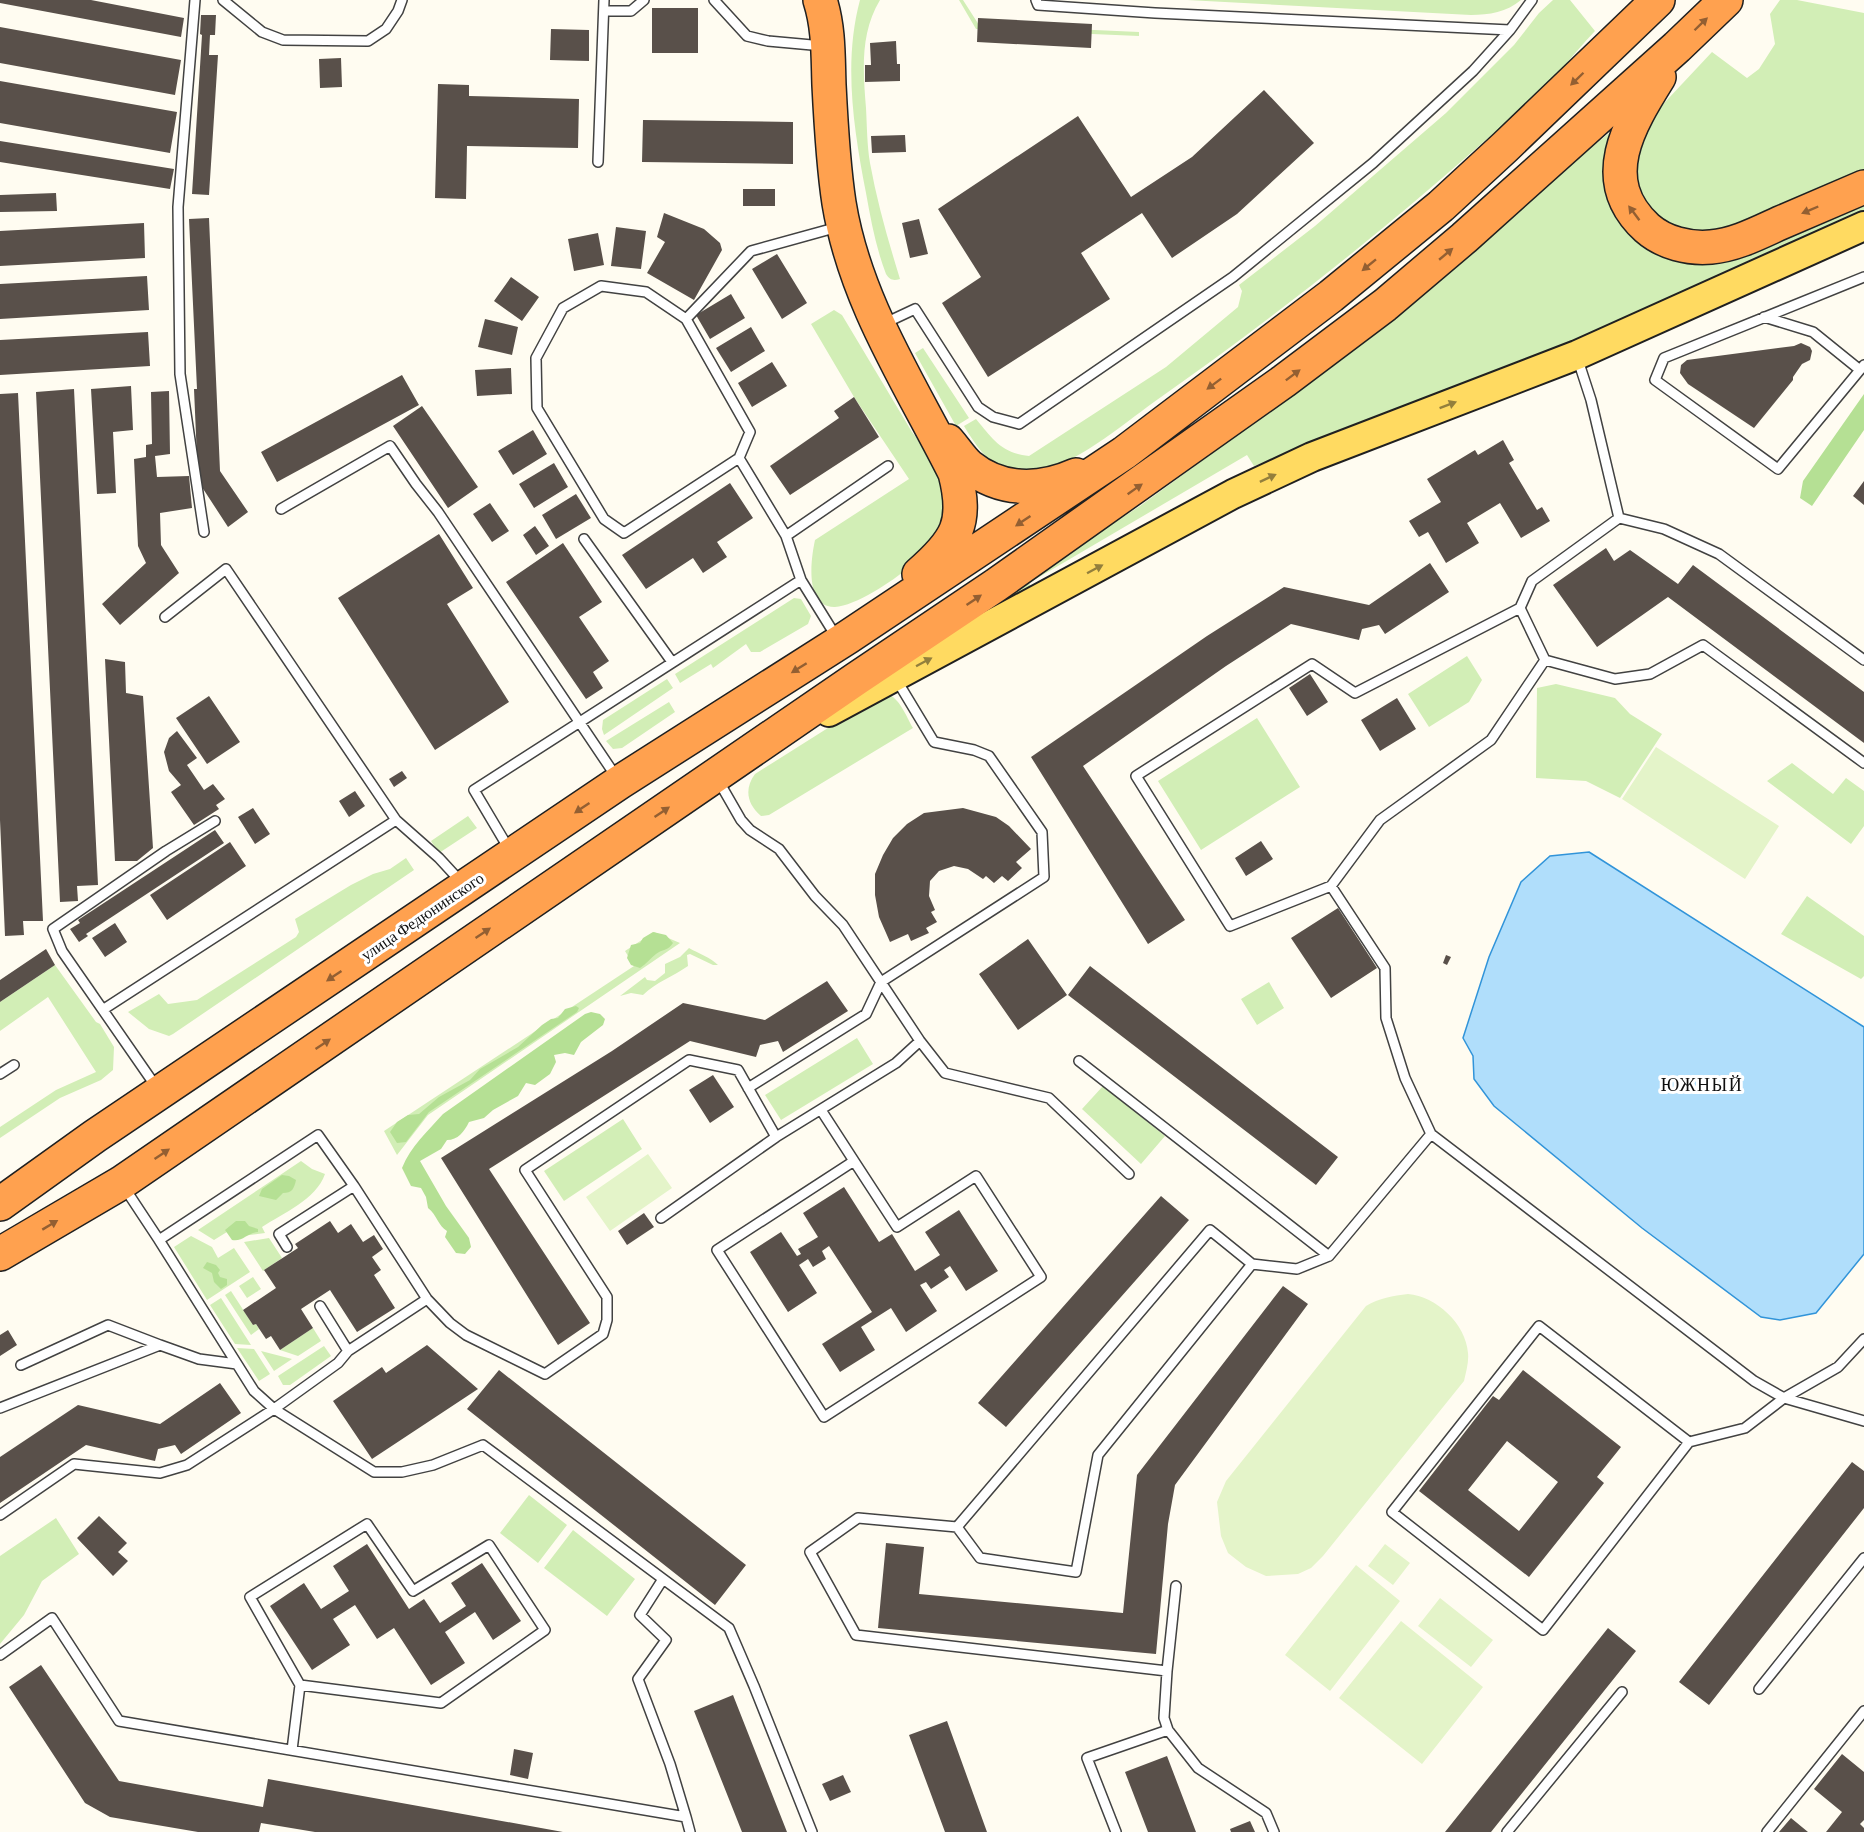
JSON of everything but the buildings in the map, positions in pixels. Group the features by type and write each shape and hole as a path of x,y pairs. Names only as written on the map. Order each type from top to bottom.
{"highway":[{"path":"820,0 826,22 828,46 833,163 844,225 857,278 878,327 955,473 960,494 958,525 953,538 943,552 844,640"},
{"path":"828,46 841,0"},
{"path":"844,640 1124,453 1331,296 1441,206 1506,147 1658,0"},
{"path":"0,1254 121,1183 1143,483 1284,381 1367,319 1464,238 1677,47 1726,0"},
{"path":"1677,47 1638,110 1628,131 1621,159 1621,188 1628,205 1638,219 1652,232 1666,240 1689,246 1713,247 1749,237 1864,187"},
{"path":"923,410 968,465 997,483 1014,487 1030,487 1062,481 1124,453"},
{"name":"улица Федюнинского","path":"0,1204 620,782 844,640"}],"main road":[{"path":"742,758 1233,494 1312,457 1577,355 1864,226"}],"lane":[{"path":"195,0 178,207 180,374 204,532"},
{"path":"223,0 262,32 283,40 368,41 386,29 398,11 402,0"},
{"path":"598,162 604,0"},
{"path":"604,10 631,11 644,0"},
{"path":"714,0 747,36 768,41 828,46"},
{"path":"1036,0 1038,5 1155,13 1510,30"},
{"path":"878,327 915,309 978,407 993,417 1019,424 1233,277 1373,163 1473,71 1510,30 1532,0"},
{"path":"686,319 751,251 844,225"},
{"path":"1764,317 1813,332 1862,367 1778,469 1655,380 1664,358 1764,317 1864,277"},
{"path":"601,286 646,292 686,319 750,432 739,458 624,533 604,519 537,408 536,358 563,308 601,286"},
{"path":"1577,355 1591,400 1619,518"},
{"path":"281,509 390,446 438,512 620,782"},
{"path":"739,458 786,536 801,580 844,640"},
{"path":"786,536 888,466"},
{"path":"1545,660 1491,740 1380,820 1331,886 1230,926 1136,776 1312,664 1355,693 1520,608 1532,581 1619,518 1664,529 1719,554 1864,660"},
{"path":"584,539 672,662"},
{"path":"165,617 226,569 396,820 439,858 466,887"},
{"path":"513,854 474,790 801,580"},
{"path":"1520,608 1545,660 1615,679 1650,674 1703,645 1864,763"},
{"path":"748,1088 866,1014 881,982 1044,877 1042,832 989,756 974,750 934,742 895,677"},
{"path":"716,776 741,820 750,830 779,849 815,896 843,925 920,1041 945,1073 1049,1098 1129,1174"},
{"path":"104,1009 396,820"},
{"path":"160,1093 62,951 53,929 166,851 215,821"},
{"path":"1331,886 1385,968 1386,1018 1406,1078 1431,1134 1754,1381 1784,1398 1864,1421"},
{"path":"661,1218 777,1137 896,1063 920,1041"},
{"path":"159,1240 318,1135 427,1299 450,1323 466,1335 545,1374 603,1334 607,1320 607,1297 525,1170 689,1059 738,1070 777,1137"},
{"path":"1079,1061 1329,1256"},
{"path":"0,1074 14,1065"},
{"path":"821,1110 897,1227 976,1176 1041,1277 824,1417 717,1250 854,1161"},
{"path":"957,1527 1210,1230 1252,1264 1297,1269 1329,1256 1431,1134"},
{"path":"121,1183 254,1391 274,1409 374,1472 402,1472 433,1464 483,1444 729,1628 812,1832"},
{"path":"287,1247 279,1234 354,1186"},
{"path":"1167,1671 856,1635 810,1552 858,1518 957,1527 980,1557 1076,1572 1098,1455 1252,1264"},
{"path":"0,1515 74,1464 160,1473 187,1465 274,1409 338,1363 348,1351 427,1299"},
{"path":"320,1306 348,1351"},
{"path":"21,1365 108,1325 199,1359 237,1364"},
{"path":"1689,1442 1539,1326 1392,1512 1543,1630 1689,1442 1745,1428 1784,1398 1838,1367 1864,1339"},
{"path":"0,1408 160,1345"},
{"path":"292,1750 300,1685 250,1597 367,1524 412,1591 489,1545 545,1630 441,1703 300,1685"},
{"path":"1759,1689 1864,1558"},
{"path":"663,1579 639,1615 666,1640 638,1679 670,1764 690,1832"},
{"path":"1176,1586 1164,1718 1168,1730 1198,1768 1266,1813 1274,1832"},
{"path":"0,1654 52,1618 119,1721 686,1817"},
{"path":"1507,1832 1622,1692"},
{"path":"1767,1832 1864,1711"},
{"path":"1116,1832 1087,1758 1168,1730"}],"green space":[{"path":"860,0 880,0 866,39 864,80 870,163 883,221 900,279 895,280 890,279 886,274 877,244 854,121 852,48"},
{"path":"959,0 963,0 979,25 1139,32 1139,36 976,29"},
{"path":"1187,0 1521,0 1498,12 1471,15"},
{"path":"1553,0 1570,0 1595,31 1556,76 1531,102 1434,185 1277,312 1112,433 1065,462 1034,472 1010,471 992,461 977,446 964,426 976,419 998,444 1011,452 1029,456 1166,367 1238,307 1242,291 1239,285 1315,226 1446,113 1514,45 1539,13"},
{"path":"1780,0 1797,0 1864,13 1864,177 1726,234 1679,233 1645,208 1633,173 1641,131 1652,116 1712,52 1747,78 1759,69 1775,44 1770,14"},
{"path":"1617,127 1655,248 1864,200 1864,213 1533,360 1254,466 1247,455 1029,583 1031,587 929,647 928,644 1140,506 1299,390 1443,278 1554,177"},
{"path":"834,310 842,315 912,432 945,475 949,523 908,568 884,586 863,598 835,607 825,605 814,591 811,569 815,540 909,479 854,397 811,324"},
{"path":"923,348 969,418 956,426 915,353"},
{"path":"1864,394 1864,430 1812,506 1800,498 1803,481"},
{"path":"794,598 801,599 811,616 808,624 760,652 751,652 746,644 713,668 711,664 680,683 675,674"},
{"path":"1467,656 1482,680 1469,702 1429,727 1408,694"},
{"path":"667,679 673,688 604,735 603,720"},
{"path":"1556,684 1615,698 1630,714 1662,734 1620,798 1586,781 1536,778 1537,688"},
{"path":"886,693 899,703 913,728 769,815 761,816 756,811 750,801 748,791 755,774"},
{"path":"669,702 675,712 622,748 613,749 606,741"},
{"path":"1257,718 1300,787 1201,850 1158,781"},
{"path":"1656,747 1779,826 1745,879 1622,799"},
{"path":"1792,763 1833,794 1846,778 1864,791 1864,826 1851,844 1767,781"},
{"path":"468,816 477,828 439,853 431,841"},
{"path":"406,858 414,870 173,1034 169,1036 149,1029 128,1012 159,994 168,1004 197,1000 296,937 299,932 295,919 351,885 373,874 390,869"},
{"path":"1807,896 1864,936 1864,976 1861,979 1781,934"},
{"path":"653,932 666,935 673,943 640,968 631,965 627,958 631,945 640,943 643,938"},
{"path":"654,932 680,943 428,1115 397,1155 384,1131 634,966 625,951"},
{"path":"689,948 718,965 713,965 690,954 687,955 688,966 643,995 631,993 620,996 645,977 647,980 655,981 665,973 665,964 680,957"},
{"path":"55,965 96,1022 100,1024 114,1047 113,1070 101,1080 60,1098 0,1138 0,1127 56,1090 96,1072 48,997 0,1031 0,1002"},
{"path":"1269,982 1284,1008 1257,1025 1241,999"},
{"path":"576,1006 579,1008 577,1012 429,1112 406,1142 397,1143 390,1132 397,1122 408,1115 419,1114 439,1097 470,1080 480,1069 518,1047 542,1025 551,1019 558,1018 565,1009"},
{"path":"591,1012 600,1014 605,1019 603,1025 581,1042 574,1055 565,1053 554,1055 556,1062 550,1074 535,1085 526,1083 518,1096 493,1110 484,1118 469,1122 460,1135 447,1140 441,1149 420,1161 446,1206 469,1238 471,1247 465,1254 456,1253 445,1237 447,1231 428,1208 421,1188 411,1186 402,1168 406,1160 443,1114"},
{"path":"857,1038 873,1064 781,1120 765,1095"},
{"path":"1103,1086 1165,1136 1141,1164 1082,1109"},
{"path":"623,1119 642,1149 564,1201 544,1171"},
{"path":"648,1154 672,1188 610,1231 586,1197"},
{"path":"301,1161 325,1174 321,1183 307,1199 262,1227 265,1233 241,1236 235,1227 214,1240 198,1230"},
{"path":"282,1175 296,1180 292,1190 283,1193 276,1200 259,1196 262,1189"},
{"path":"236,1221 245,1221 249,1226 258,1229 258,1232 239,1240 232,1240 225,1230"},
{"path":"191,1236 212,1247 218,1258 234,1248 250,1272 207,1300 174,1247"},
{"path":"269,1238 282,1258 263,1271 244,1242"},
{"path":"207,1262 216,1265 220,1270 218,1273 220,1277 227,1279 227,1285 221,1289 214,1282 212,1273 203,1268"},
{"path":"253,1277 261,1289 247,1298 239,1286"},
{"path":"231,1291 253,1325 256,1324 259,1329 251,1335 225,1295"},
{"path":"1408,1294 1429,1300 1448,1313 1456,1322 1466,1342 1468,1353 1464,1381 1311,1568 1298,1574 1266,1576 1246,1567 1228,1553 1221,1536 1217,1502 1226,1481 1366,1306 1381,1299"},
{"path":"221,1298 251,1345 235,1344 210,1305"},
{"path":"313,1328 321,1341 298,1356 280,1350"},
{"path":"324,1346 331,1356 290,1385 283,1385 278,1376"},
{"path":"237,1348 254,1349 270,1374 259,1381"},
{"path":"261,1351 292,1359 274,1371"},
{"path":"529,1495 567,1525 538,1563 500,1533"},
{"path":"56,1518 79,1554 42,1581 24,1615 0,1644 0,1556"},
{"path":"573,1530 635,1579 607,1616 544,1568"},
{"path":"1385,1544 1410,1563 1393,1585 1368,1566"},
{"path":"1356,1565 1400,1601 1330,1691 1285,1655"},
{"path":"1440,1598 1493,1640 1471,1667 1418,1626"},
{"path":"1401,1621 1483,1687 1422,1764 1339,1698"}],"water":[{"path":"1589,852 1864,1027 1864,1254 1816,1313 1780,1320 1761,1317 1642,1228 1494,1106 1474,1079 1473,1056 1463,1038 1489,957 1521,882 1550,856"}],"district":[{"name":"ЮЖНЫЙ","path":"1702,1085"}]}
